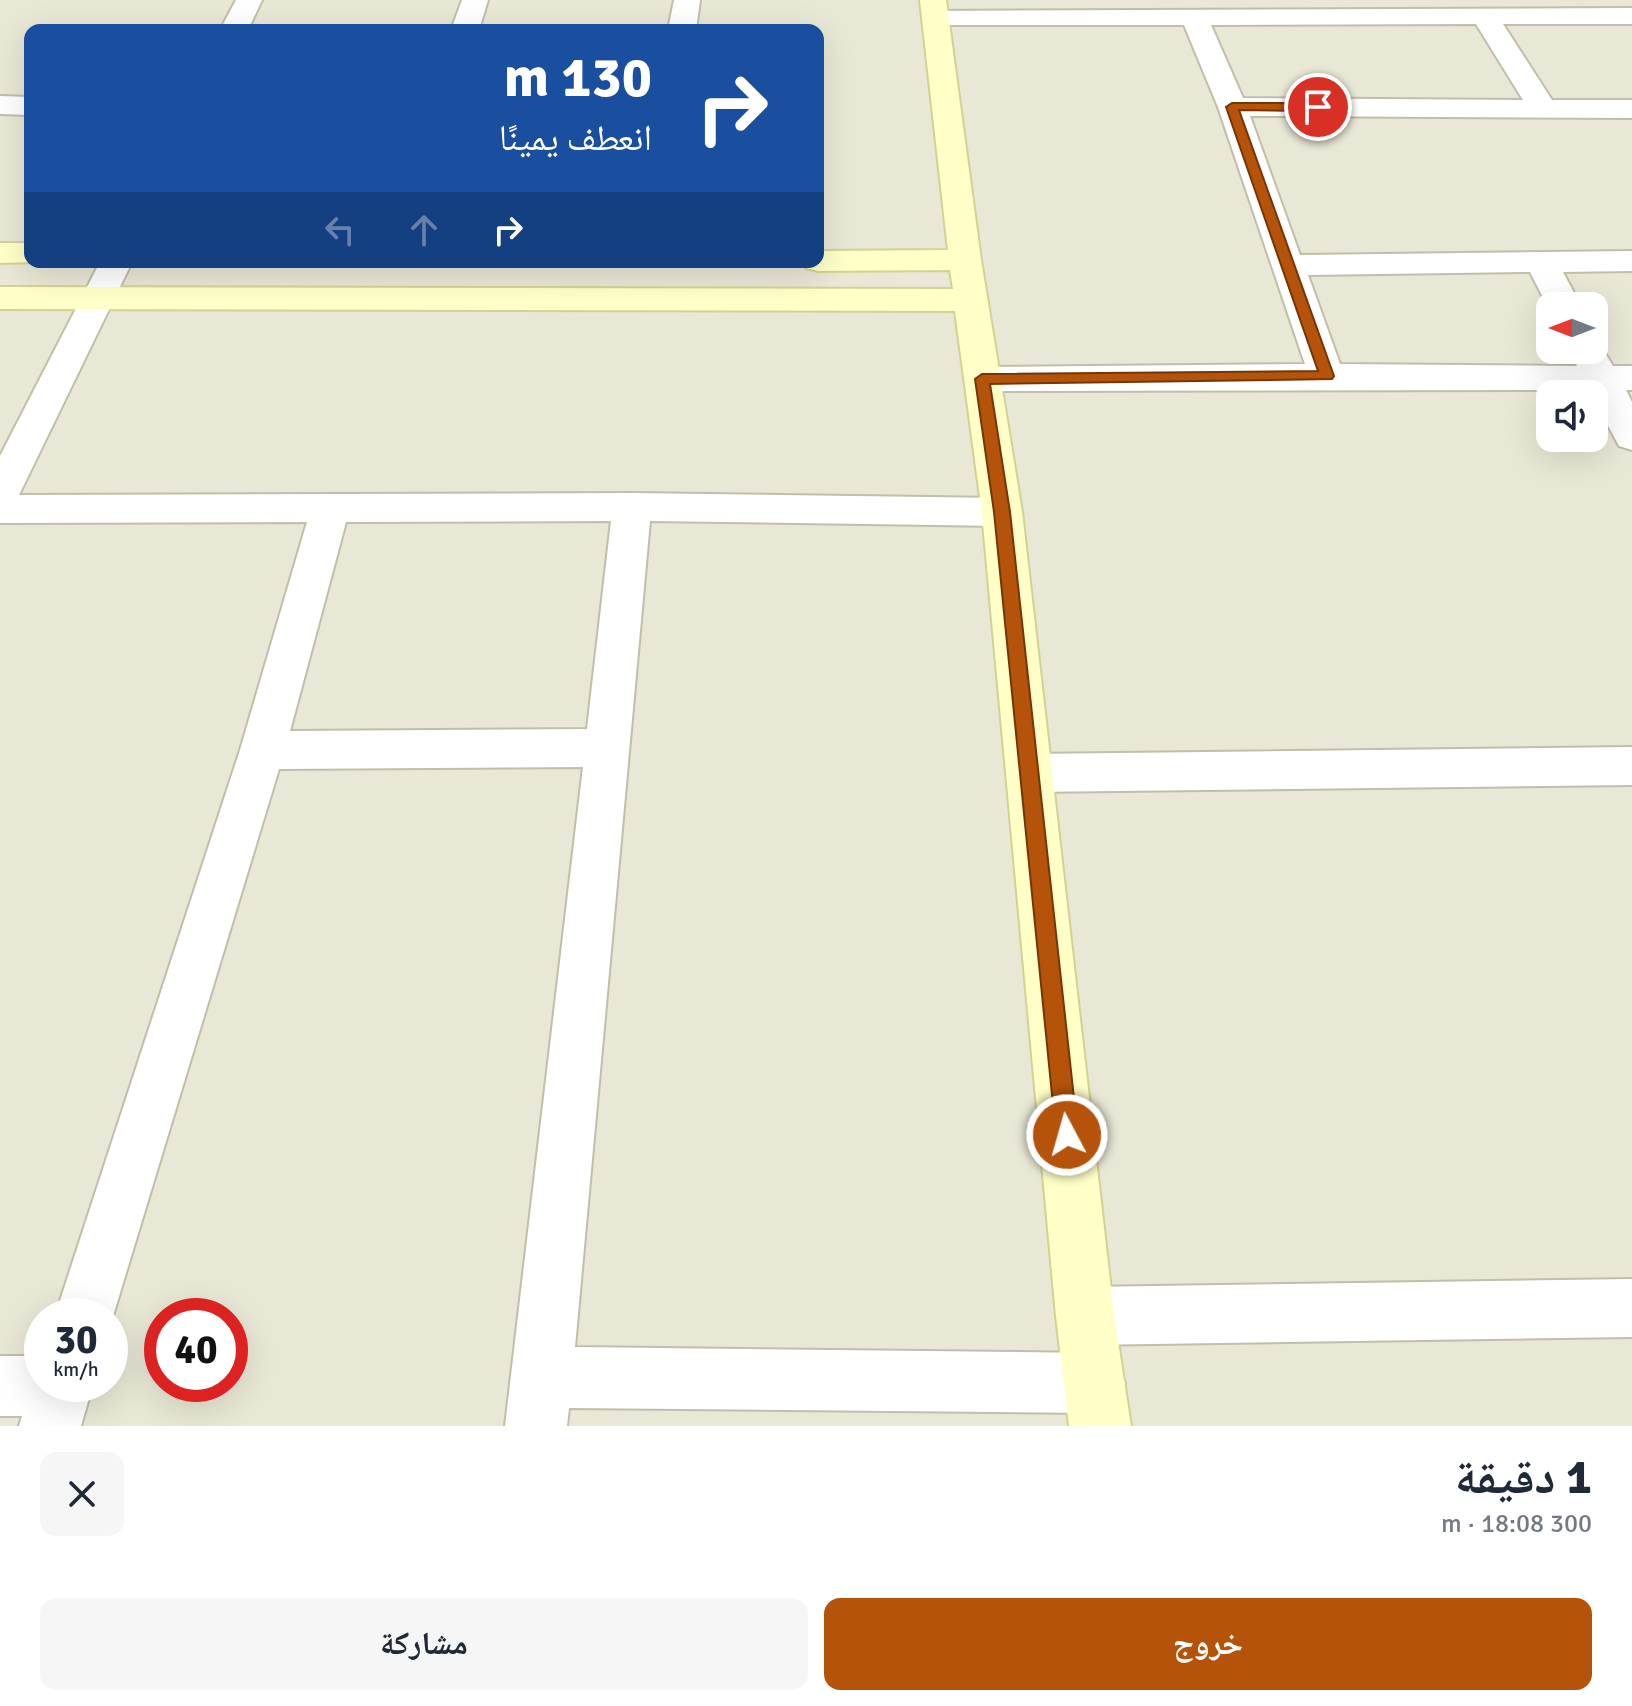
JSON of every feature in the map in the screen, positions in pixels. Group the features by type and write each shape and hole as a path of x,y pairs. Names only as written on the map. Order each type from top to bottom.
{"street":[{"path":"237,24 249,0"},
{"path":"467,24 475,0"},
{"path":"683,24 687,0"},
{"path":"632,507 606,748 584,1009 539,1402 1097,1404 1085,1316 1002,512 968,280 934,8 1195,18 1374,9 1485,17 1587,8 1632,16"},
{"path":"1485,17 1543,108"},
{"path":"1195,18 1232,107 1327,376"},
{"path":"0,105 24,106"},
{"path":"1232,107 1632,109"},
{"path":"0,253 24,253"},
{"path":"1288,265 1632,261"},
{"path":"824,262 968,280"},
{"path":"1541,262 1557,292"},
{"path":"0,494 113,268"},
{"path":"0,298 99,296 643,301 968,280"},
{"path":"982,379 1327,376 1607,369 1632,437"},
{"path":"0,509 632,507 1002,512"},
{"path":"90,1298 262,750 330,509"},
{"path":"262,750 606,748"},
{"path":"1030,773 1632,766"},
{"path":"1085,1316 1632,1308"},
{"path":"0,1386 24,1391"}],"shaded area":[{"path":"0,0 1632,0 1632,1426 0,1426"}],"route":[{"path":"1067,1135 1002,512 982,379 1327,376 1232,107 1318,107"}]}
